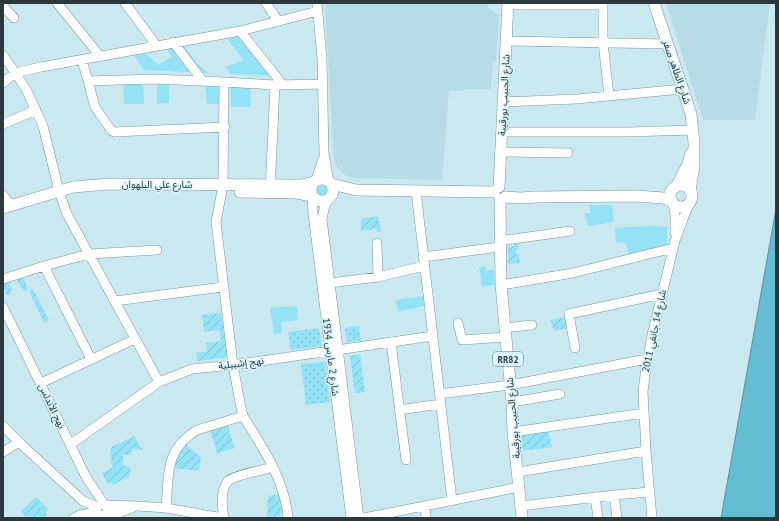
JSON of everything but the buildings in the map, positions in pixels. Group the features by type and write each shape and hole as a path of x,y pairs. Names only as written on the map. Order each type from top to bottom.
{"main road":[{"name":"شارع الطاهر صفر","path":"654,3 691,114 694,143 694,166 690,190"},
{"name":"شارع الحبيب بورقيبة","path":"508,4 500,152 501,193 499,244 501,285 512,402 513,432 522,518"},
{"name":"شارع الطاهر صفر","path":"675,187 688,164 694,143"},
{"path":"356,190 321,202 314,199 310,189 315,181 323,179 330,183 356,190 501,193 521,198 637,196 663,198 680,207 689,204 692,199 690,190 684,186 637,196"},
{"name":"شارع علي البلهوان","path":"271,189 301,185 315,181"},
{"path":"329,199 333,191 330,183"},
{"path":"672,202 671,192 675,187"},
{"name":"شارع علي البلهوان","path":"7,206 60,194 74,194 125,188 271,189 312,196"},
{"name":"شارع علي البلهوان","path":"3,215 60,194"}],"street":[{"path":"57,3 100,56"},
{"path":"125,3 156,45"},
{"path":"266,3 278,21"},
{"path":"508,4 603,4 603,42 609,96"},
{"path":"3,6 14,18"},
{"path":"3,83 15,73 156,45 240,31 278,21 318,7 322,59 324,154 330,183"},
{"path":"240,31 279,85 271,189"},
{"path":"507,41 667,44"},
{"path":"173,42 202,80"},
{"path":"3,55 26,88 43,126 60,194 67,214 159,382"},
{"path":"82,60 95,107 114,132 225,127"},
{"path":"88,81 149,79 202,80 279,85 322,84"},
{"path":"224,82 225,127 222,188 216,222 233,365 243,416 273,467 283,489 287,505 288,518"},
{"path":"503,102 609,96 682,89"},
{"path":"3,124 36,110"},
{"path":"501,132 628,132 693,130"},
{"path":"500,152 568,153"},
{"path":"315,181 324,154"},
{"path":"416,191 452,501"},
{"path":"3,195 7,206"},
{"name":"شارع 2 مارس 1934","path":"312,196 314,221 359,518"},
{"name":"شارع 2 مارس 1934","path":"329,199 325,205 322,219 330,283 334,350 351,518"},
{"name":"شارع 14 جانفي 2011","path":"672,202 675,214 674,244"},
{"name":"شارع 14 جانفي 2011","path":"652,518 644,412 647,359 674,244 689,204"},
{"path":"330,283 378,277 424,261 499,244 570,231"},
{"path":"377,242 378,277"},
{"path":"501,285 573,272 674,244"},
{"path":"3,279 89,254 157,250"},
{"path":"44,266 91,359"},
{"path":"115,301 223,287"},
{"path":"575,348 569,314 662,294"},
{"name":"نهج الأندلس","path":"3,307 103,511"},
{"path":"458,324 462,340 505,333 532,325"},
{"name":"نهج إشبيلية","path":"71,444 159,382 192,369 233,365 433,336"},
{"path":"40,383 135,339"},
{"path":"391,342 406,460"},
{"path":"399,410 440,399 647,359"},
{"path":"512,402 560,394"},
{"path":"513,432 644,412"},
{"path":"166,508 171,459 178,446 190,434 197,430 243,416"},
{"path":"3,426 18,442 83,501 103,511"},
{"path":"3,452 18,442"},
{"path":"518,472 646,451"},
{"path":"77,517 103,511 138,506 166,508 224,518 222,505 224,490 228,482 237,477 273,467"},
{"path":"364,518 519,487"},
{"path":"521,506 650,492"},
{"path":"614,495 617,518"},
{"path":"595,497 598,518"},
{"path":"425,506 426,518"}],"shaded area":[{"path":"325,3 488,3 488,8 499,15 496,61 493,61 491,89 463,89 463,91 449,91 442,180 354,178 347,176 337,167 334,161"},
{"path":"666,3 770,3 755,120 703,120"},
{"path":"242,33 273,76 230,74 226,67 243,60 226,37"},
{"path":"182,43 196,62 208,73 144,70 131,51 144,51 158,65 172,56 163,45"},
{"path":"123,80 143,81 144,104 124,104"},
{"path":"157,80 169,81 169,103 157,104"},
{"path":"205,82 221,82 222,104 207,104"},
{"path":"230,86 250,86 251,107 231,107"},
{"path":"322,185 326,187 328,191 326,195 322,197 318,195 316,191 318,187"},
{"path":"589,205 612,205 614,222 588,226 585,213 590,213"},
{"path":"776,209 776,518 721,518"},
{"path":"378,216 381,231 377,232 376,229 361,231 361,219"},
{"path":"652,226 667,227 667,246 629,255 626,243 616,242 615,228"},
{"path":"522,240 522,243 518,244 518,249 516,251 516,254 519,255 520,263 508,264 508,247 515,246 514,242"},
{"path":"479,267 486,267 486,271 494,270 495,285 482,286"},
{"path":"22,275 28,289 24,291 15,278 11,280 12,283 9,284 12,290 10,291 11,294 7,296 3,287 5,282"},
{"path":"33,289 49,320 44,323 29,291"},
{"path":"423,296 424,306 398,312 395,300"},
{"path":"297,306 298,320 281,322 282,333 274,334 270,308"},
{"path":"221,313 228,357 198,361 196,353 207,351 206,343 221,341 219,330 204,332 202,315"},
{"path":"567,317 569,328 554,331 550,320"},
{"path":"359,326 361,341 347,342 345,328"},
{"path":"319,328 322,346 291,350 288,332"},
{"path":"360,354 365,392 355,393 350,356"},
{"path":"325,362 330,402 306,405 301,364"},
{"path":"228,425 234,448 217,453 210,430"},
{"path":"548,429 552,447 522,451 521,433"},
{"path":"135,436 143,450 132,448 131,455 123,455 123,465 131,467 129,477 113,485 111,482 108,484 102,473 113,467 110,460 112,459 110,455 111,447"},
{"path":"185,444 201,457 199,471 175,468 178,450"},
{"path":"279,494 282,508 280,518 267,518 268,496"},
{"path":"36,497 49,510 45,512 47,515 41,518 26,518 21,511"}]}
